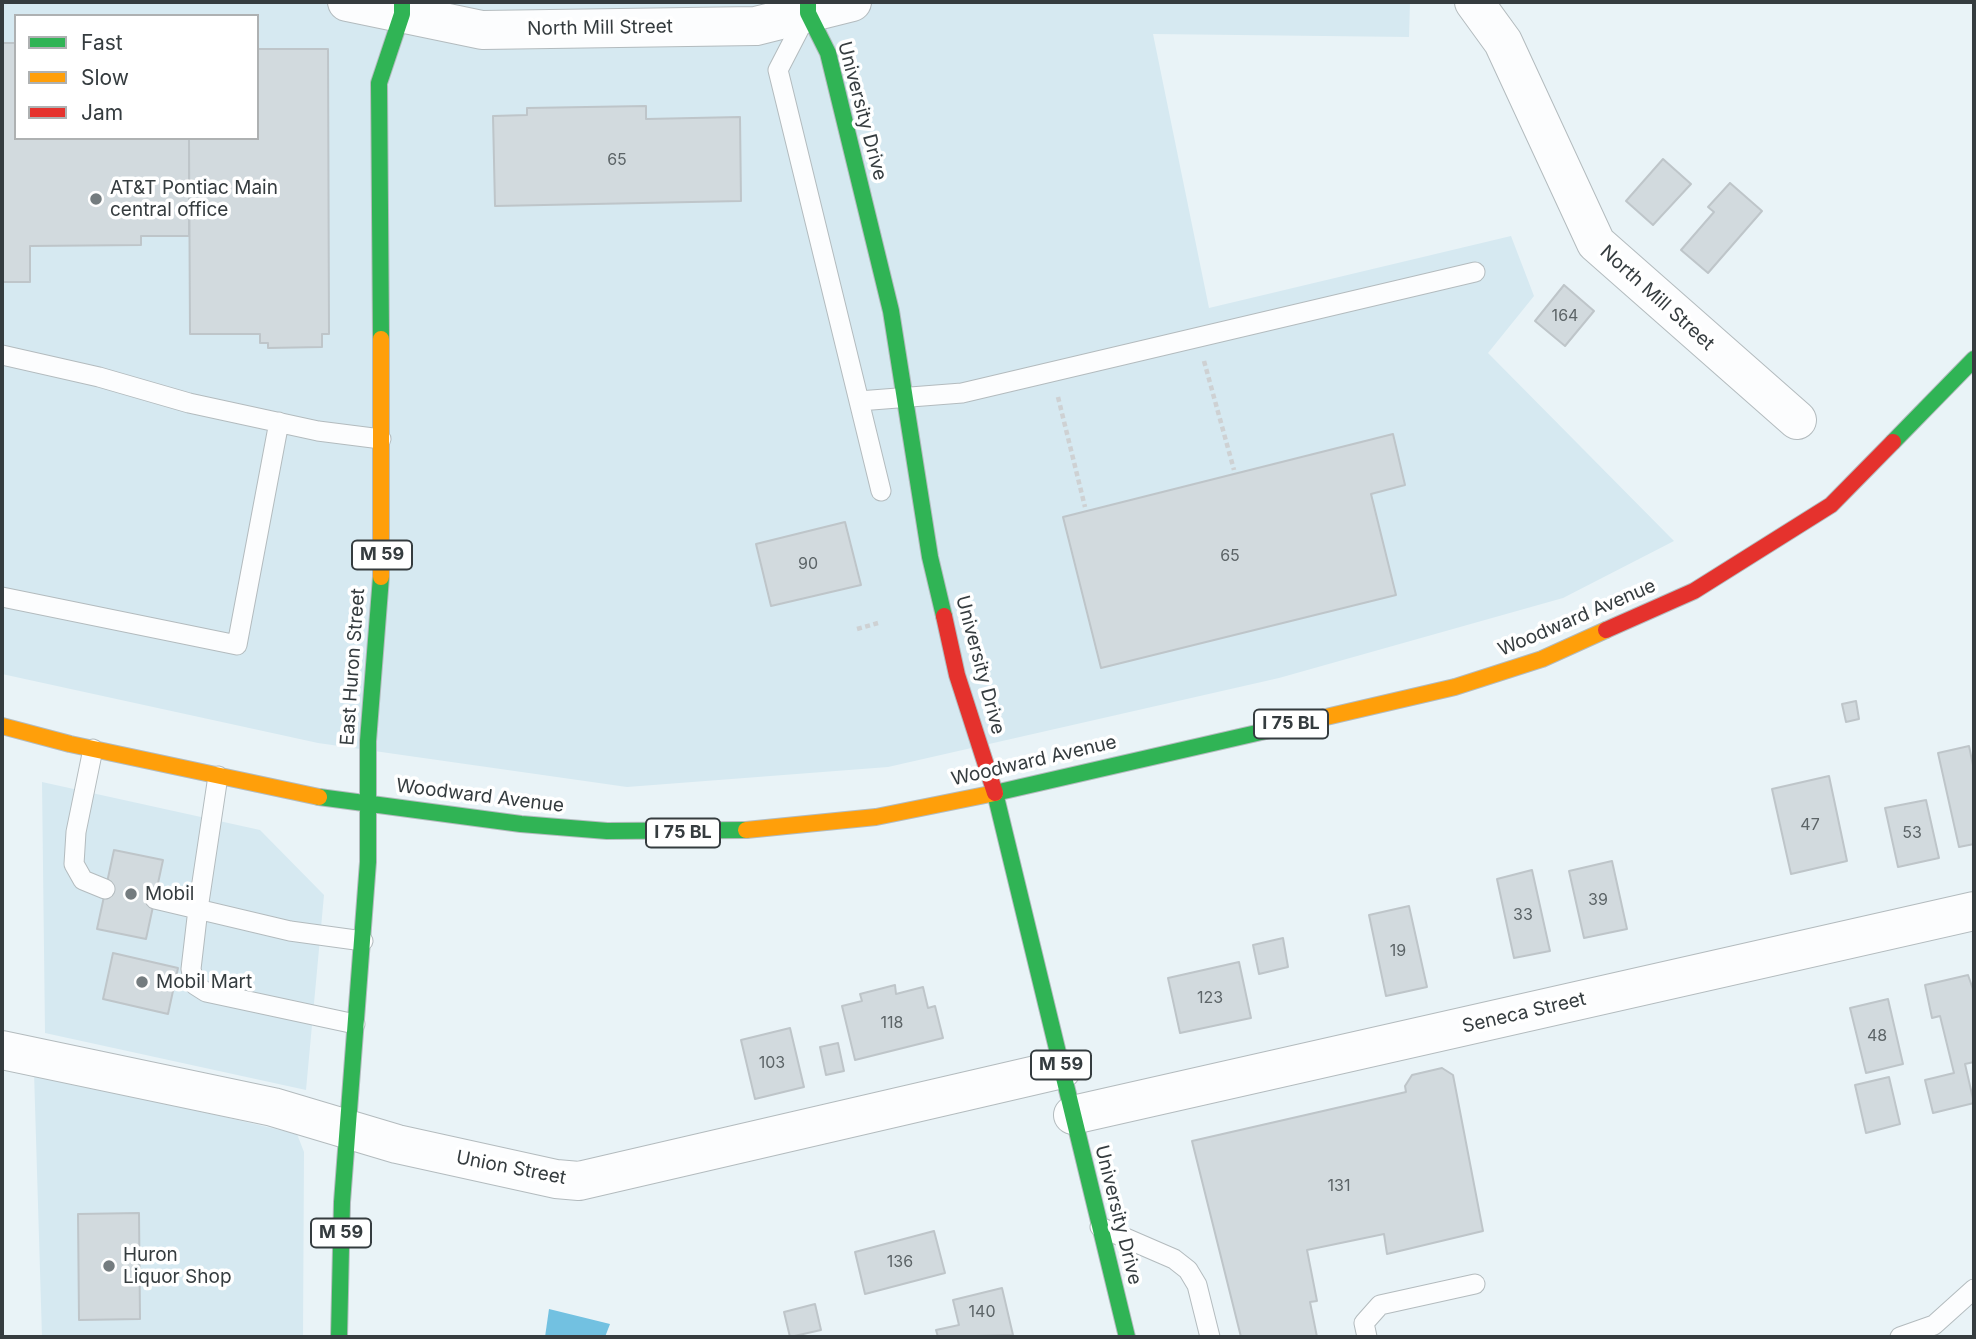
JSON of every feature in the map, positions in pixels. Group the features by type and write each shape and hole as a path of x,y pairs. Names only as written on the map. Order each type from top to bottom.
{"main road":[{"name":"East Huron Street","path":"339,1337 347,1129 363,941 369,803 368,741 382,562 379,83 402,8"},
{"name":"University Drive","path":"808,8 828,54 891,311 933,570 957,675 995,793 1127,1337"},
{"name":"Woodward Avenue","path":"2,726 93,749 307,795 558,827 699,833 830,824 995,793 1455,687 1542,659 1694,591 1831,505 1974,359"}],"street":[{"name":"North Mill Street","path":"347,2 402,8 481,30 756,26 808,8 852,2"},
{"name":"North Mill Street","path":"1474,2 1503,42 1596,243 1797,420"},
{"name":"Seneca Street","path":"1073,1115 1974,911"},
{"name":"Union Street","path":"2,1050 273,1107 397,1144 556,1179 579,1181 1062,1069"}],"lane":[{"path":"808,8 778,70 881,491"},
{"path":"859,401 962,393 1475,272"},
{"path":"2,355 189,403 381,439"},
{"path":"2,597 237,645 279,422"},
{"path":"93,749 76,832 74,864 83,880 105,889"},
{"path":"218,776 191,969 195,985 206,992 355,1024"},
{"path":"155,899 290,931 363,941"},
{"path":"1100,1227 1174,1259 1188,1270 1197,1285 1210,1337"},
{"path":"1367,1337 1364,1322 1380,1305 1475,1284"},
{"path":"1900,1337 1934,1325 1974,1289"}],"path":[{"path":"1204,361 1234,470"},
{"path":"1058,396 1085,507"},
{"path":"857,629 878,623"}],"shaded area":[{"path":"2,2 1410,2 1409,37 1153,34 1209,308 1511,236 1534,296 1488,353 1674,541 1563,598 1279,678 888,767 627,787 318,743 2,674"},
{"path":"42,782 260,830 324,895 306,1090 45,1033"},
{"path":"34,1072 297,1134 304,1152 303,1337 42,1337"}],"water":[{"path":"549,1309 610,1324 605,1337 545,1337"}],"building":[{"name":"AT&T Pontiac Main central office","path":"2,43 14,43 14,140 189,140 189,236 141,236 141,245 30,246 30,282 2,282"},
{"path":"259,49 328,49 329,334 322,334 322,347 268,348 268,343 260,343 260,334 190,334 189,140 259,140"},
{"path":"646,106 646,119 740,117 741,201 495,206 493,116 527,115 527,108"},
{"path":"1663,159 1691,184 1653,225 1626,201"},
{"path":"1730,183 1762,211 1708,273 1681,250 1714,212 1708,207"},
{"path":"1564,285 1594,311 1565,346 1535,321"},
{"path":"1393,434 1405,485 1371,494 1396,595 1101,668 1063,517"},
{"path":"845,522 861,585 771,606 756,544"},
{"path":"1856,701 1859,719 1846,722 1842,704"},
{"path":"1969,746 1974,770 1974,844 1959,847 1938,753"},
{"path":"1829,776 1847,861 1791,874 1772,789"},
{"path":"1926,800 1939,858 1898,867 1885,808"},
{"path":"114,850 163,860 146,939 97,929"},
{"path":"1612,861 1627,929 1584,938 1569,871"},
{"path":"1532,870 1550,951 1514,958 1497,879"},
{"path":"1409,906 1427,987 1386,996 1369,915"},
{"path":"1283,938 1288,967 1259,974 1253,945"},
{"path":"113,953 178,968 168,1014 103,999"},
{"path":"1239,962 1251,1018 1180,1033 1168,978"},
{"path":"1968,975 1974,992 1974,1062 1965,1064 1974,1103 1933,1113 1925,1080 1954,1073 1940,1016 1932,1018 1925,985"},
{"path":"895,985 896,994 923,987 928,1008 935,1006 943,1038 855,1060 842,1006 862,1001 860,994"},
{"path":"1888,999 1903,1064 1866,1073 1850,1008"},
{"path":"790,1028 804,1087 755,1099 741,1040"},
{"path":"838,1043 844,1071 826,1075 820,1047"},
{"path":"1442,1068 1453,1075 1483,1231 1387,1254 1384,1234 1307,1250 1317,1301 1310,1302 1317,1337 1241,1337 1192,1141 1406,1092 1405,1086 1412,1075"},
{"path":"1889,1077 1900,1124 1866,1133 1855,1085"},
{"name":"Huron Liquor Shop","path":"139,1213 140,1319 79,1320 78,1214"},
{"path":"934,1231 945,1273 865,1294 855,1252"},
{"path":"1002,1288 1013,1335 938,1337 936,1330 959,1325 953,1300"},
{"path":"815,1304 821,1330 790,1337 784,1312"}],"traffic: fast":[{"path":"381,339 379,83 402,14 402,2"},
{"path":"808,2 808,13 828,53 891,311 930,557 944,616"},
{"path":"1893,442 1974,359"},
{"path":"339,1337 342,1202 368,862 368,741 381,577"},
{"path":"1127,1337 995,793 1296,724"},
{"path":"319,797 521,824 607,831 746,830"}],"traffic: slow":[{"path":"381,339 381,577"},
{"path":"1296,724 1455,687 1542,659 1606,630"},
{"path":"2,726 70,744 319,797"},
{"path":"746,830 876,817 995,793"}],"traffic: jam":[{"path":"1606,630 1694,591 1831,505 1893,442"},
{"path":"944,616 957,675 995,793"}],"place":[{"name":"AT&T Pontiac Main central office","path":"96,199"},
{"name":"Mobil","path":"131,894"},
{"name":"Mobil Mart","path":"142,982"},
{"name":"Huron Liquor Shop","path":"109,1266"}]}
